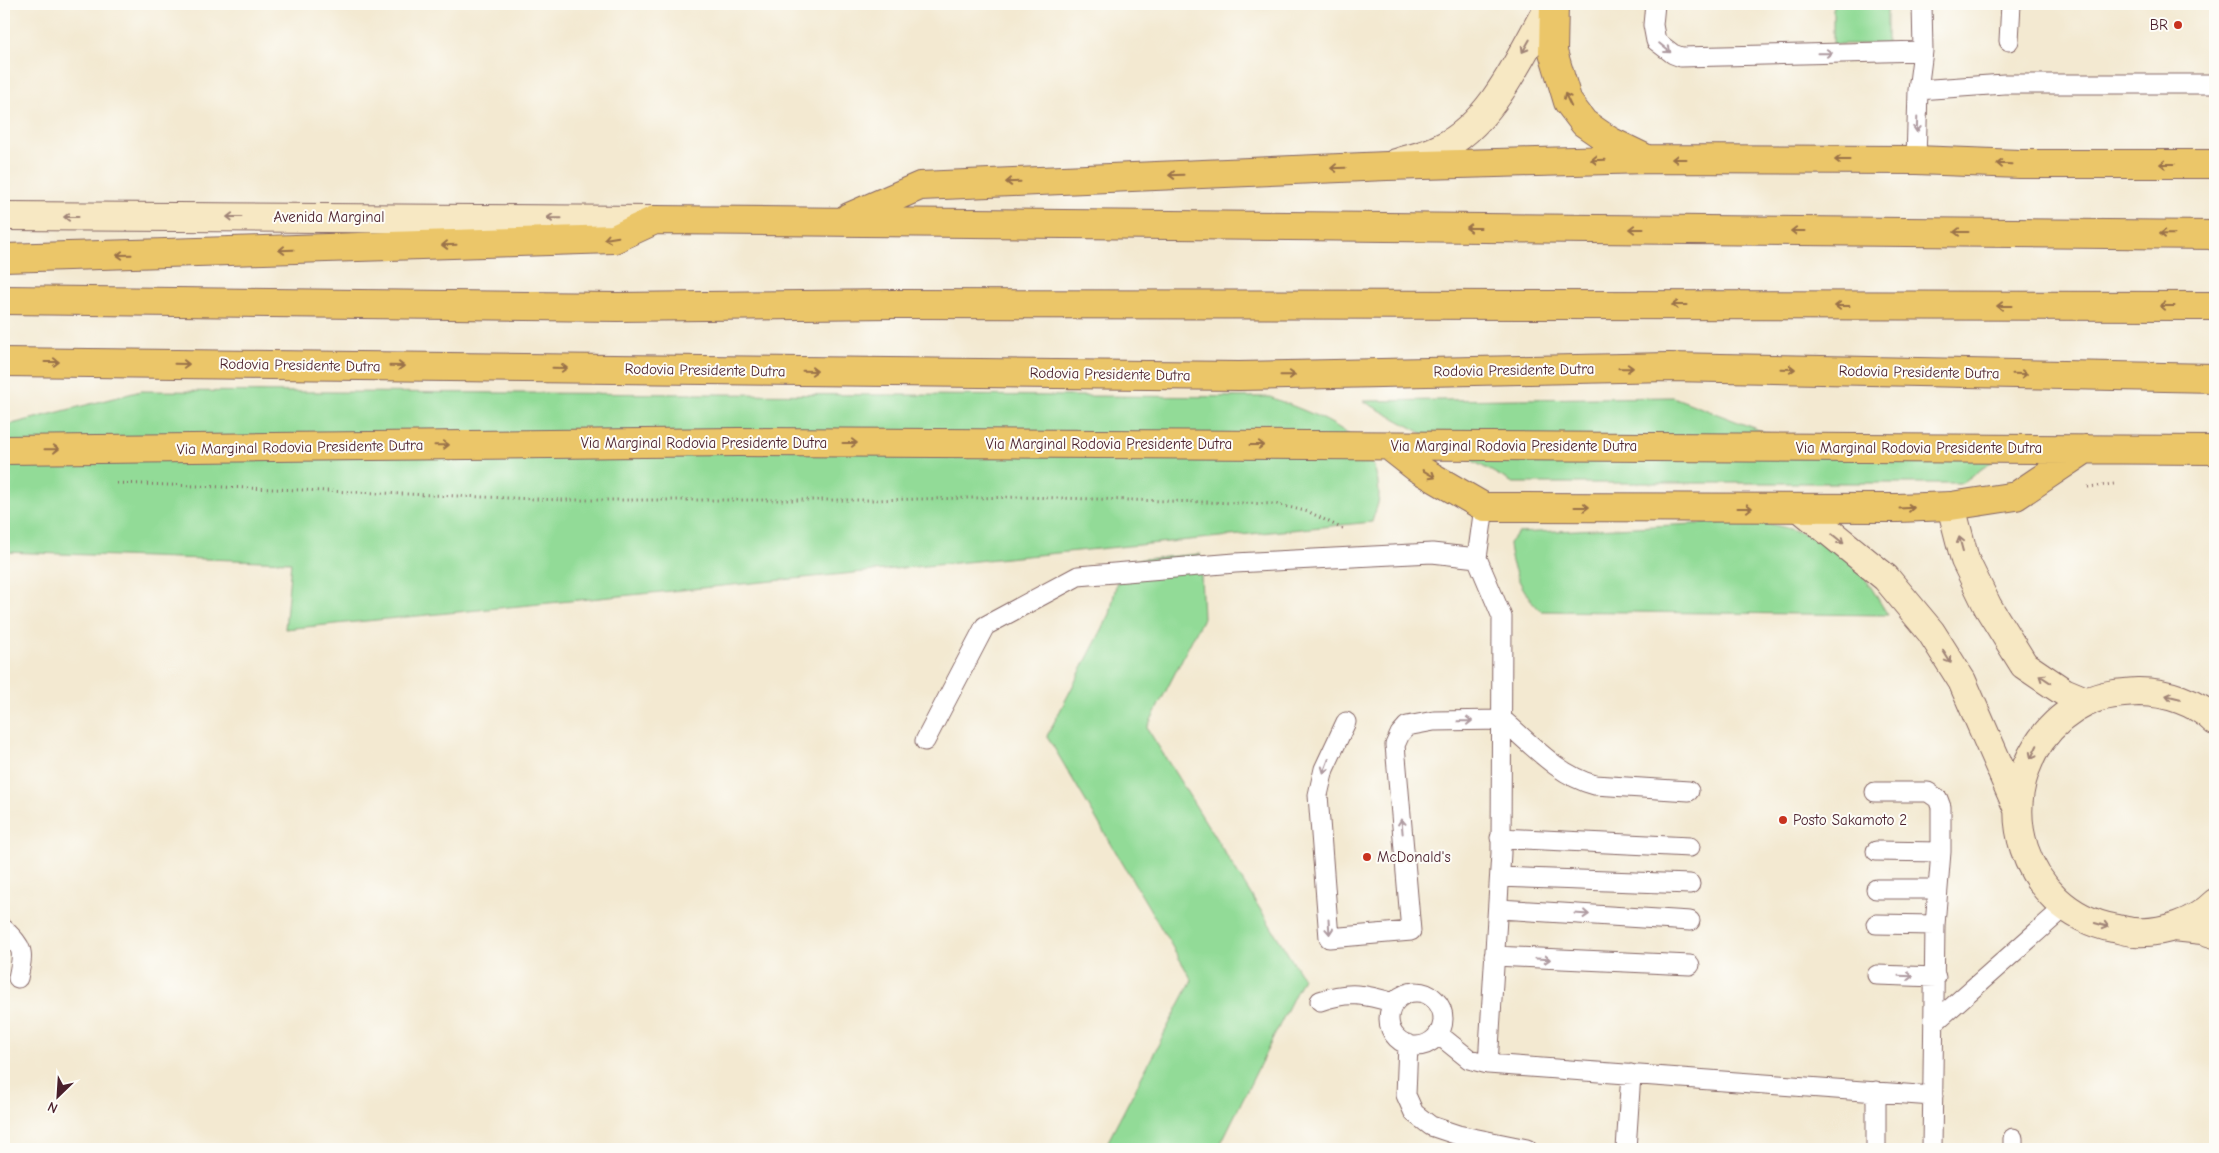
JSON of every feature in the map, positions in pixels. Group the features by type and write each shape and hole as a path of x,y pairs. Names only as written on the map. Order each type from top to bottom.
{"highway":[{"path":"1552,4 1553,52 1568,102 1584,123 1610,141 1647,159"},
{"path":"839,221 920,186 1387,166 1647,159 1916,160 2020,164 2215,164"},
{"path":"4,258 614,239 655,220 2215,235"},
{"path":"4,300 618,307 884,304 2215,306"},
{"name":"Rodovia Presidente Dutra","path":"4,362 1239,376 1670,367 2215,378"},
{"name":"Via Marginal Rodovia Presidente Dutra","path":"4,450 738,442 2215,450"},
{"path":"1389,446 1417,468 1484,507 1898,508 1950,506 2016,496 2086,449"}],"street":[{"path":"1387,166 1441,148 1469,129 1492,105 1552,4"},
{"name":"Avenida Marginal","path":"4,216 655,220"},
{"path":"1950,506 1965,560 1988,607 2024,665 2064,692 2088,702"},
{"path":"1800,508 1886,578 1931,632 1962,681 2017,807"},
{"path":"2213,717 2182,699 2150,692 2118,693 2088,702 2060,720 2038,744 2023,774 2017,807 2020,836 2029,863 2044,888 2065,907 2099,926 2136,932 2174,927 2202,930 2215,934"},
{"path":"2174,927 2208,911 2215,903"}],"lane":[{"path":"1655,4 1653,25 1656,41 1680,57 1923,51"},
{"path":"1916,160 1918,90 1923,51 1922,4"},
{"path":"2010,40 2011,4"},
{"path":"1918,90 2004,84 2215,84"},
{"path":"1484,507 1477,558 1502,617 1503,720 1499,908 1494,956 1488,1064"},
{"path":"925,741 984,626 1078,576 1235,563 1432,553 1477,558"},
{"path":"1346,722 1324,769 1318,795 1329,938 1410,931 1395,745 1406,726 1434,721 1503,720 1562,770 1586,783 1595,786 1689,791"},
{"path":"1876,792 1928,792 1934,795 1941,807 1941,852 1935,925 1936,977 1932,1149"},
{"path":"1500,838 1690,847"},
{"path":"1876,851 1941,852"},
{"path":"1500,877 1690,884"},
{"path":"1876,889 1938,889"},
{"path":"1935,1022 2065,907"},
{"path":"1499,908 1690,921"},
{"path":"1876,924 1935,925"},
{"path":"4,929 19,944 22,958 18,978"},
{"path":"1494,956 1690,965"},
{"path":"1877,976 1936,977"},
{"path":"1416,992 1431,997 1438,1003 1441,1010 1442,1027 1438,1034 1425,1044 1416,1046 1400,1040 1391,1028 1390,1011 1394,1003 1400,997 1416,992"},
{"path":"1320,1001 1338,995 1358,994 1394,1003"},
{"path":"1438,1034 1468,1059 1488,1064 1932,1096"},
{"path":"1408,1044 1406,1095 1414,1113 1431,1126 1458,1135 1527,1149"},
{"path":"1626,1149 1631,1074"},
{"path":"1876,1091 1876,1149"}],"path":[{"path":"115,483 562,500 868,500 1022,497 1276,504 1309,512 1344,530 1372,556"}],"green space":[{"path":"1833,4 1887,4 1887,44 1833,44"},
{"path":"141,391 1270,397 1326,421 1343,430 1357,442 1369,457 1376,474 1379,499 1372,522 285,629 291,562 4,552 4,426"},
{"path":"1673,397 1798,445 2015,445 1962,483 1513,483 1363,401"},
{"path":"1752,521 1793,530 1830,546 1853,564 1863,575 1888,615 1541,611 1529,597 1519,580 1512,561 1509,543 1518,533"},
{"path":"1200,554 1203,618 1147,728 1303,978 1218,1149 1104,1149 1192,980 1047,736 1110,614 1121,561"}],"place":[{"name":"BR","path":"2178,25"},
{"name":"Posto Sakamoto 2","path":"1783,820"},
{"name":"McDonald's","path":"1367,857"}]}
